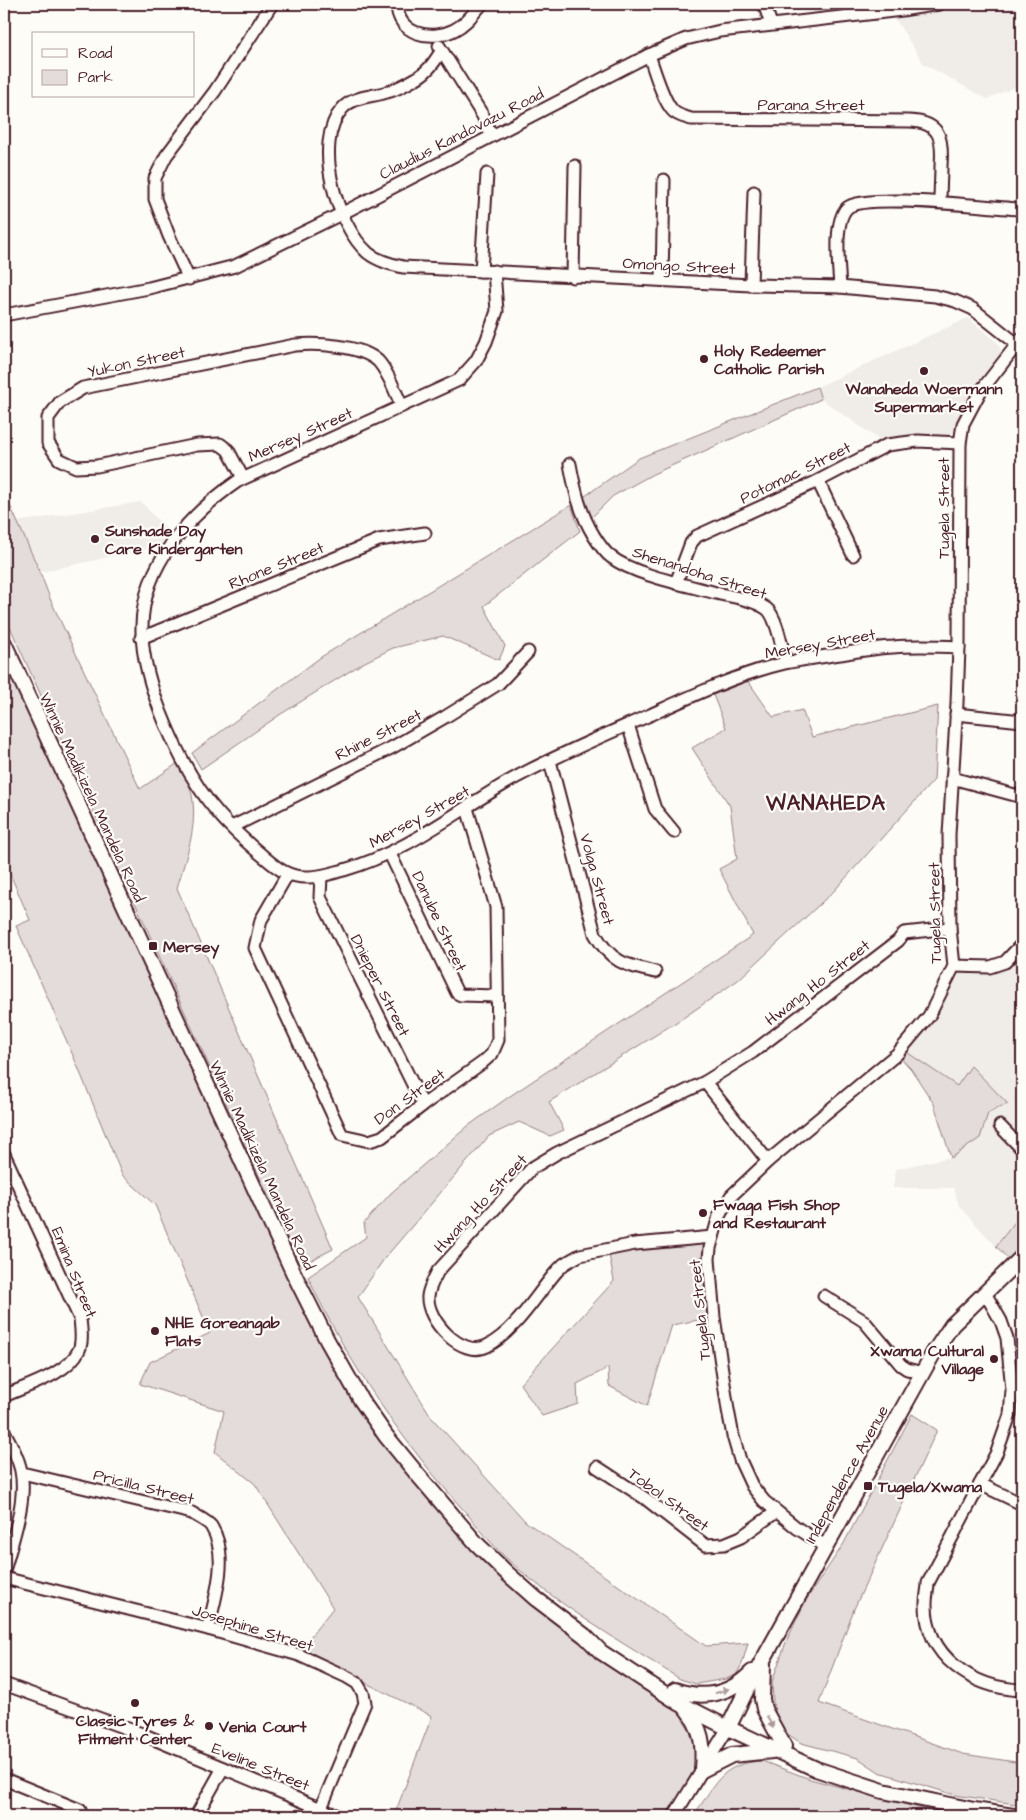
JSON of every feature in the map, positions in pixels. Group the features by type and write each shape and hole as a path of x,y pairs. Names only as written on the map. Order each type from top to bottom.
{"main road":[{"name":"Winnie Madikizela Mandela Road","path":"4,643 289,1263 340,1365 386,1436 477,1544 528,1592 585,1636 606,1646 677,1697 730,1724 780,1748 885,1784 910,1796 1012,1816"},
{"name":"Independence Avenue","path":"730,1724 763,1660 923,1373 952,1325 1022,1257"},
{"path":"702,1770 704,1749 700,1732 677,1697 687,1694 702,1696 720,1693 745,1680 763,1660"},
{"path":"702,1770 732,1755 780,1748 764,1709 762,1699 763,1660"}],"street":[{"path":"189,278 169,236 155,199 155,178 166,156 215,91 272,4"},
{"path":"397,4 397,14 404,27 422,36 435,36 453,31 467,22 482,4"},
{"path":"764,4 771,24"},
{"name":"Claudius Kandovazu Road","path":"4,315 149,288 235,266 341,214 491,135 686,39 771,24 902,10 939,4"},
{"path":"435,36 441,52 483,116 491,135"},
{"name":"Omongo Street","path":"441,52 427,71 390,92 354,100 342,109 332,127 328,162 341,214 366,251 376,259 403,267 751,285 840,287 910,293 955,301 973,308 1020,343"},
{"name":"Parana Street","path":"649,56 660,87 672,109 679,115 691,119 909,121 930,124 936,130 942,144 940,202"},
{"path":"572,276 575,166"},
{"path":"481,271 487,174"},
{"path":"662,280 664,180"},
{"path":"751,285 754,192"},
{"path":"840,287 839,231 843,215 847,208 854,204 866,202 940,202 1022,208"},
{"name":"Mersey Street","path":"494,271 497,311 486,342 476,360 459,380 243,478 219,495 172,542 161,558 151,580 142,611 141,638 145,663 160,708 174,740 205,796 218,814 250,845 287,875 306,878 322,876 356,867 390,854 513,779 628,725 744,675 786,662 890,647 959,646"},
{"name":"Tugela Street","path":"827,1547 776,1512 764,1501 752,1486 740,1460 733,1436 714,1317 709,1259 719,1216 731,1196 768,1161 902,1048 929,1016 954,966 950,928 948,835 959,646 960,443 963,424 980,392 1020,343"},
{"name":"Yukon Street","path":"243,478 228,450 220,444 197,445 97,466 76,467 59,459 48,443 48,418 60,402 83,388 294,345 310,344 338,347 370,355 379,362 388,375 402,406"},
{"name":"Potomac Street","path":"676,583 689,548 698,536 818,481 887,445 918,441 960,443"},
{"name":"Shenandoha Street","path":"570,464 579,505 586,522 605,552 630,568 676,583 755,603 768,610 774,621 786,662"},
{"path":"818,481 853,555"},
{"name":"Rhone Street","path":"141,638 379,540 425,532"},
{"name":"Rhine Street","path":"232,827 393,747 445,717 498,684 528,652"},
{"path":"956,714 1022,720"},
{"path":"628,725 655,809 674,832"},
{"name":"Volga Street","path":"550,761 595,934 604,950 617,960 632,967 655,972"},
{"path":"952,778 1022,798"},
{"name":"Don Street","path":"287,875 261,920 255,948 342,1136 369,1141 382,1137 482,1063 492,1054 498,1040 496,907 467,808"},
{"name":"Danube Street","path":"390,854 457,993 461,995 497,996"},
{"name":"Dnieper Street","path":"322,876 320,897 323,904 423,1105"},
{"name":"Hwang Ho Street","path":"713,1237 635,1244 572,1258 557,1271 509,1331 486,1347 476,1349 467,1347 451,1338 436,1320 430,1307 428,1297 431,1284 438,1271 532,1168 705,1082 753,1052 787,1028 898,941 904,933 950,928"},
{"path":"954,966 990,967 1005,962 1022,944"},
{"path":"705,1082 768,1161"},
{"path":"1000,1126 1022,1149"},
{"name":"Emina Street","path":"4,1154 80,1319 82,1336 79,1349 70,1363 60,1370 4,1396"},
{"path":"985,1293 1001,1321 1007,1338 1012,1399 1010,1415 1005,1434 928,1583 926,1603 928,1619 938,1647 951,1664 962,1673 997,1687 1022,1690"},
{"path":"824,1296 864,1321 906,1369 923,1373"},
{"path":"4,1432 14,1449 22,1473 20,1503 4,1571"},
{"name":"Tobol Street","path":"597,1467 646,1500 705,1545 724,1544 741,1538 776,1512"},
{"name":"Pricilla Street","path":"22,1473 192,1513 210,1525 219,1544 220,1565 208,1628"},
{"path":"980,1484 1022,1504"},
{"name":"Josephine Street","path":"4,1578 208,1628 299,1655 357,1683 363,1693 365,1704 320,1808"},
{"name":"Eveline Street","path":"4,1684 142,1734 338,1816"},
{"path":"674,1816 730,1724"},
{"path":"196,1816 223,1768"},
{"path":"4,1778 80,1810"}],"shaded area":[{"path":"928,4 1022,4 1022,84 987,99 924,64 890,11"},
{"path":"968,318 997,342 1002,353 957,420 950,442 887,445 821,399 817,387"},
{"name":"Sunshade Day Care Kindergarten","path":"141,502 169,532 160,546 40,572 17,522"},
{"path":"1022,944 1022,1213 996,1246 959,1206 954,1188 893,1188 896,1169 951,1157 984,1123 988,1113 1007,1104 972,1067 957,1086 902,1049 954,966 990,967"}],"green space":[{"path":"817,387 821,399 653,474 613,496 586,523 578,501 639,458"},
{"path":"4,492 51,601 140,789 178,763 190,787 193,807 192,830 177,888 333,1249 300,1266 4,614"},
{"path":"571,505 580,531 484,606 505,646 499,660 443,636 393,648 363,663 281,714 201,769 192,753 321,657"},
{"path":"4,643 127,913 361,1400 508,1574 686,1709 702,1770 674,1816 394,1816 432,1716 366,1683 302,1647 333,1608 255,1484 215,1452 224,1411 140,1384 150,1362 210,1333 155,1205 122,1175 75,1060 16,926 30,920 4,860"},
{"path":"748,681 773,717 802,710 812,737 938,706 934,780 834,891 738,980 686,1016 549,1102 564,1130 550,1136 519,1122 489,1136 384,1259 358,1297 432,1418 526,1522 706,1646 748,1643 742,1664 736,1675 726,1679 696,1684 680,1679 612,1637 547,1592 496,1548 444,1488 379,1402 341,1341 308,1277 366,1237 364,1223 391,1193 468,1126 510,1096 753,935 719,869 737,859 730,806 692,748 726,728 713,695"},
{"path":"902,1049 957,1086 971,1066 1008,1104 988,1113 980,1138 951,1158 934,1104 911,1069 897,1054"},
{"path":"1022,1213 1022,1247 1009,1260 996,1246"},
{"path":"713,1237 714,1317 672,1325 647,1406 609,1386 608,1368 577,1384 578,1404 542,1416 520,1384 614,1281 608,1249"},
{"path":"912,1414 937,1430 854,1609 819,1703 963,1754 1022,1763 1022,1805 955,1795 879,1772 858,1758 801,1743 786,1733 776,1715 772,1682 786,1642 806,1600 843,1545"},
{"path":"762,1761 810,1779 949,1816 693,1816 713,1786 727,1772 736,1766"}],"place":[{"name":"Holy Redeemer Catholic Parish","path":"704,359"},
{"name":"Wanaheda Woermann Supermarket","path":"924,371"},
{"name":"Sunshade Day Care Kindergarten","path":"95,539"},
{"name":"Mersey","path":"153,946"},
{"name":"Fwaga Fish Shop and Restaurant","path":"703,1213"},
{"name":"NHE Goreangab Flats","path":"155,1331"},
{"name":"Xwama Cultural Village","path":"994,1359"},
{"name":"Tugela/Xwama","path":"868,1486"},
{"name":"Classic Tyres & Fitment Center","path":"135,1703"},
{"name":"Venia Court","path":"209,1726"}],"district":[{"name":"WANAHEDA","path":"826,803"}]}
